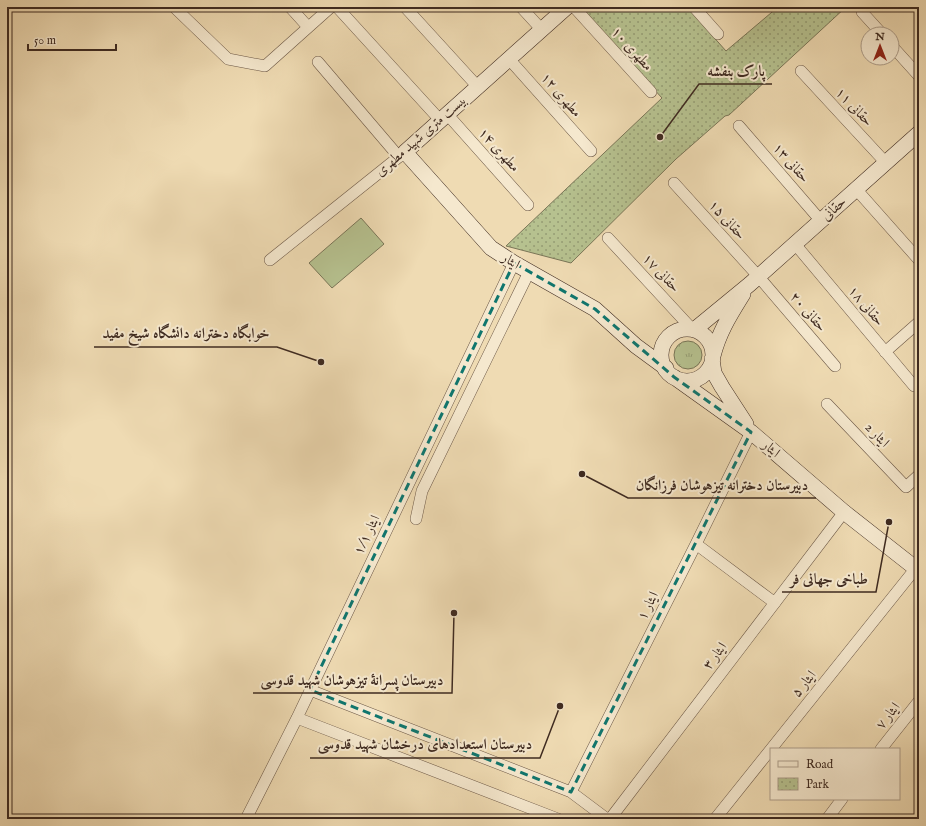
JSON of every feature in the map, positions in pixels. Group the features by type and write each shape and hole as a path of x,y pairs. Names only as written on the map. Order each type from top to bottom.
{"main road":[{"name":"بیست متری شهید مطهری","path":"402,154 567,7"},
{"name":"حقانی","path":"754,280 919,133"},
{"name":"ایثار","path":"402,154 491,248 529,272 595,309 636,346 670,373 751,432 844,512 918,569"},
{"path":"693,330 754,280"},
{"path":"663,346 661,353 662,360 670,373 687,380 700,377 709,368 717,340 723,326 754,280"},
{"path":"636,346 652,351 658,350 663,346 671,334 685,329 701,333 709,340 712,350 714,373 751,432"}],"street":[{"path":"174,7 228,59 264,66 331,7"},
{"path":"290,7 308,27"},
{"name":"مطهری ۱۴","path":"337,7 528,205"},
{"path":"405,7 478,87"},
{"path":"521,7 542,30"},
{"name":"مطهری ۱۰","path":"574,7 651,92"},
{"path":"694,7 718,34"},
{"path":"862,12 875,26"},
{"path":"900,55 919,76"},
{"name":"مطهری ۱۲","path":"509,59 591,151"},
{"path":"318,62 402,154"},
{"name":"حقانی ۱۱","path":"801,71 886,163"},
{"name":"حقانی ۱۳","path":"739,126 821,221"},
{"name":"بیست متری شهید مطهری","path":"270,260 402,154"},
{"name":"حقانی ۱۵","path":"674,183 754,280"},
{"path":"856,189 919,260"},
{"name":"حقانی ۱۷","path":"608,238 693,330"},
{"name":"حقانی ۱۸","path":"794,244 914,386"},
{"name":"ایثار ۱/۱","path":"246,819 297,718 514,263"},
{"path":"416,519 422,490 529,272"},
{"name":"حقانی ۲۰","path":"754,280 835,366"},
{"path":"885,352 919,322"},
{"name":"ایثار 2","path":"827,404 906,487 919,475"},
{"name":"ایثار ۱","path":"571,792 751,432"},
{"name":"ایثار ۳","path":"609,819 844,512"},
{"path":"696,544 775,603"},
{"name":"ایثار ۵","path":"773,748 918,569"},
{"path":"310,690 571,792 609,819"},
{"name":"ایثار ۷","path":"882,748 919,701"},
{"path":"297,718 558,819"},
{"name":"ایثار ۵","path":"715,819 770,751"},
{"path":"827,819 841,800"}],"highlighted area":[{"path":"514,263 595,309 674,377 751,432 571,792 310,690"}],"green space":[{"path":"579,7 687,7 726,51 778,7 846,7 729,115 725,116 676,159 571,263 506,246 662,98"},
{"path":"361,218 384,244 332,288 309,263"},
{"path":"688,341 698,345 702,355 698,365 688,369 678,365 674,355 678,345"}],"place":[{"name":"پارک بنفشه","path":"660,137"},
{"name":"خوابگاه دخترانه دانشگاه شیخ مفید","path":"321,362"},
{"name":"دبیرستان دخترانه تیزهوشان فرزانگان","path":"582,474"},
{"name":"طباخی جهانی فر","path":"889,522"},
{"name":"دبیرستان پسرانهٔ تیزهوشان شهید قدوسی","path":"454,613"},
{"name":"دبیرستان استعدادهای درخشان شهید قدوسی","path":"560,706"}]}
